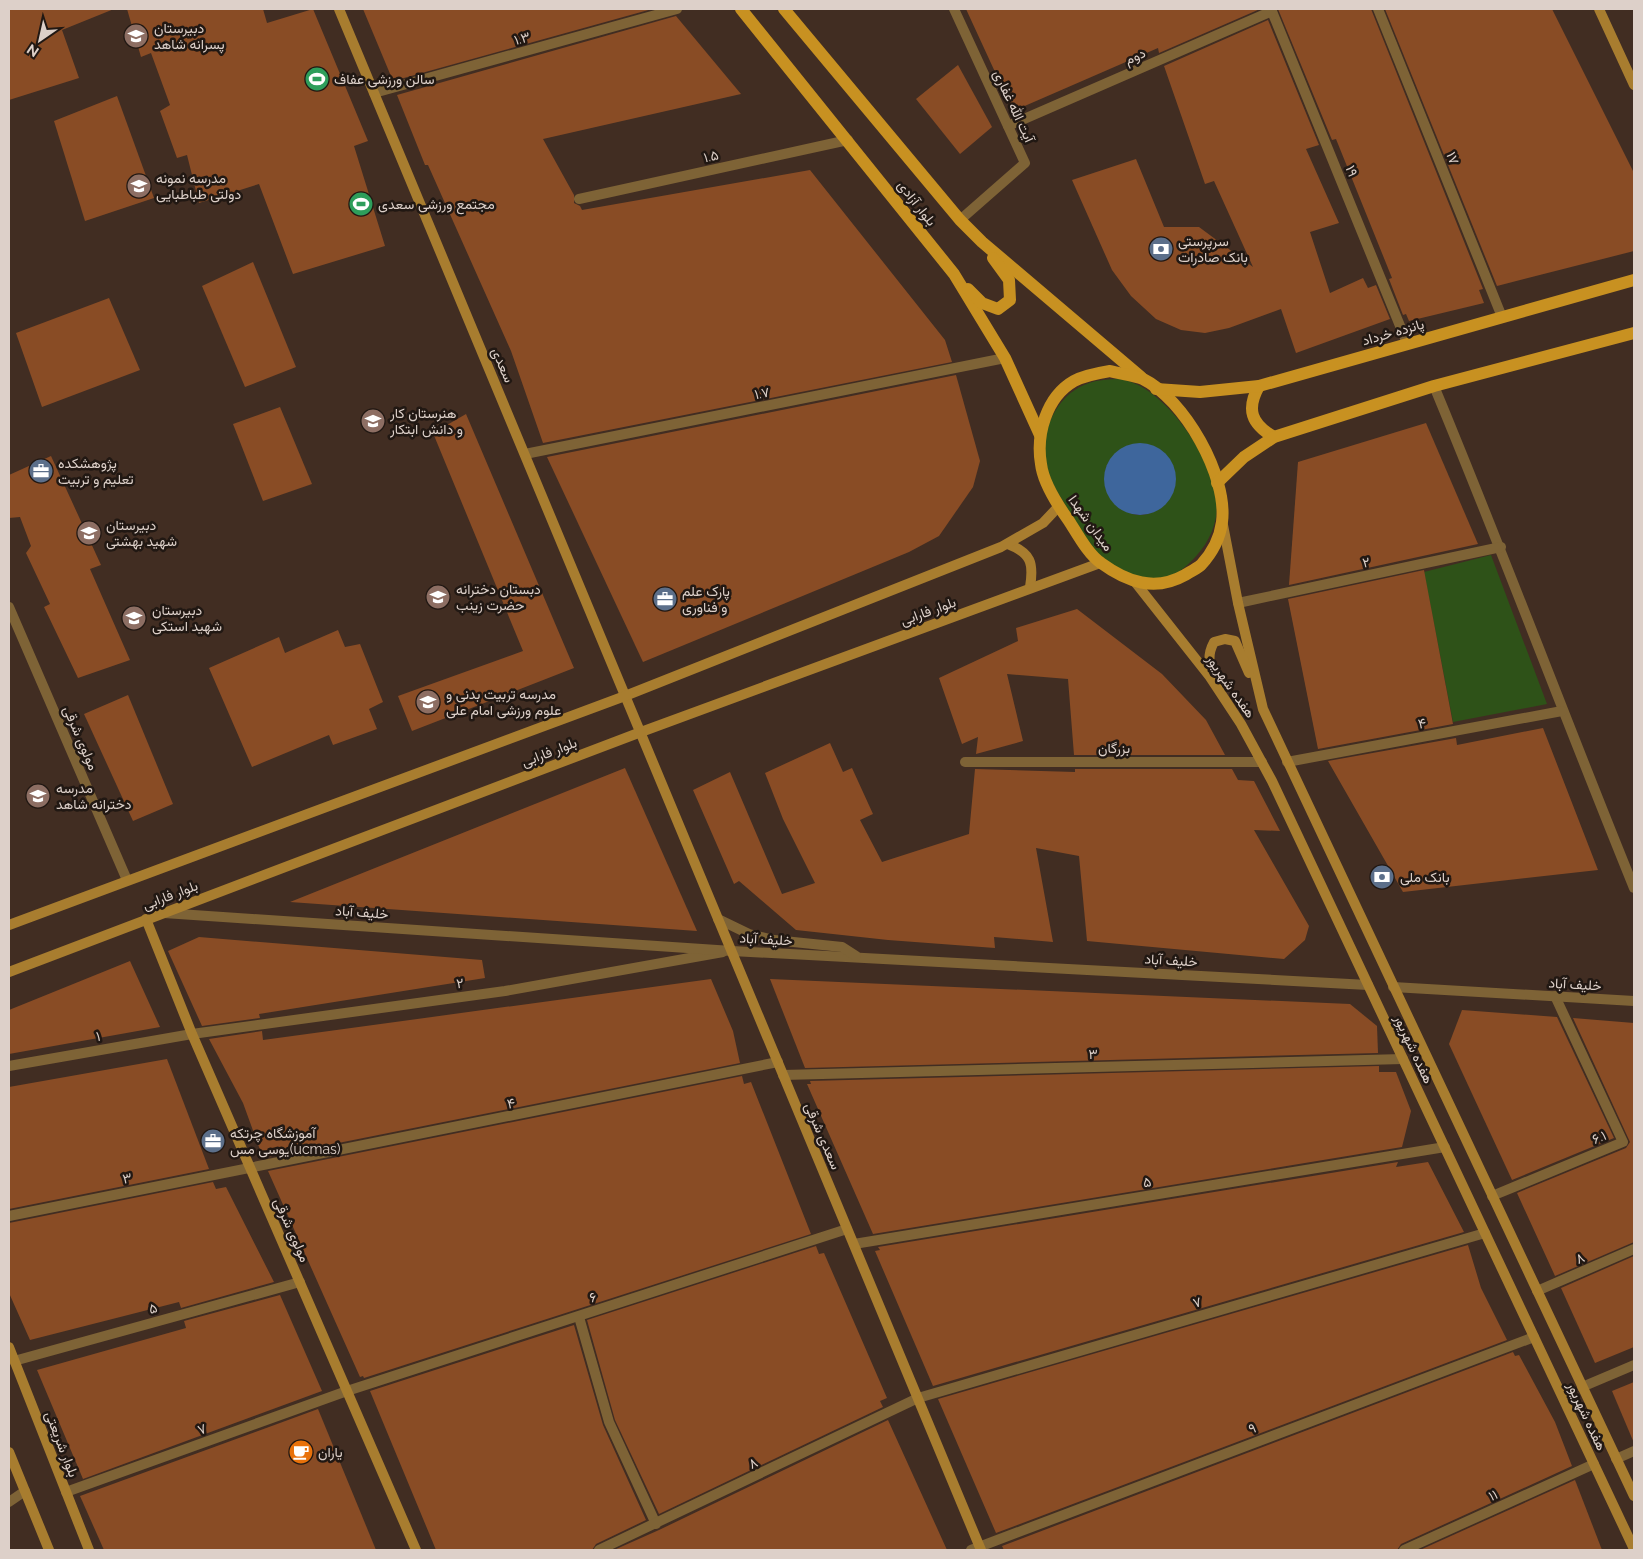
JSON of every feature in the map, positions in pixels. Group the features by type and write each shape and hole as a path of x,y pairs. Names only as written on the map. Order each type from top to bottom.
{"main road":[{"name":"سعدی","path":"339,9 641,732"},
{"name":"بلوار آزادی","path":"741,9 954,274 1005,358 1040,435"},
{"name":"بلوار آزادی","path":"784,9 960,220 982,242 1143,379"},
{"path":"1599,9 1634,85"},
{"path":"954,274 982,303 998,309 1010,300 1008,280 982,242"},
{"name":"پانزده خرداد","path":"1156,389 1200,392 1259,386 1634,280"},
{"path":"1218,483 1244,457 1274,437 1434,386 1634,333"},
{"name":"میدان شهدا","path":"1110,371 1143,379 1156,389 1188,420 1199,437 1218,483 1222,501 1222,522 1214,548 1199,566 1177,579 1157,585 1135,582 1100,563 1078,536 1059,506 1041,466 1040,435 1049,409 1073,382 1093,374 1110,371"},
{"path":"1259,386 1253,396 1251,409 1255,421 1263,431 1274,437"},
{"name":"بلوار فارابی","path":"9,925 626,696 1008,544 1042,524 1059,506"},
{"name":"هفده شهریور","path":"1222,522 1238,603 1263,709 1634,1496"},
{"path":"1008,544 1022,550 1030,562 1032,575 1030,587"},
{"name":"بلوار فارابی","path":"9,972 641,732 1030,587 1100,563"},
{"name":"هفده شهریور","path":"1135,582 1222,695 1242,724 1262,762 1634,1549"},
{"path":"1222,695 1209,663 1209,651 1214,642 1225,639 1235,641 1240,649 1263,709"},
{"name":"سعدی شرقی","path":"641,732 918,1398 977,1549"},
{"name":"مولوی شرقی","path":"146,919 192,1034 416,1550"},
{"name":"بلوار شریعتی","path":"9,1347 89,1550"},
{"path":"9,1452 48,1550"}],"street":[{"name":"۱.۳","path":"374,93 677,9"},
{"name":"آیت الله غفاری","path":"954,9 1025,163 960,220"},
{"name":"۱۷","path":"1378,9 1502,317"},
{"name":"دوم","path":"1008,126 1271,10"},
{"name":"۱۹","path":"1271,10 1407,343"},
{"name":"۱.۵","path":"579,199 848,140"},
{"name":"۱.۷","path":"525,454 1005,358"},
{"path":"1434,386 1501,547 1562,711 1634,888"},
{"name":"۲","path":"1238,603 1501,547"},
{"name":"مولوی شرقی","path":"9,607 127,880"},
{"name":"۴","path":"1287,762 1562,711"},
{"name":"بزرگان","path":"965,762 1262,762"},
{"name":"خلیف آباد","path":"163,913 732,951 1368,985"},
{"path":"718,919 749,934 774,940 842,947 857,957"},
{"name":"۲","path":"192,1034 505,991 732,951"},
{"name":"خلیف آباد","path":"1393,987 1634,1001"},
{"name":"۶.۱","path":"1492,1196 1623,1142 1555,996"},
{"name":"۱","path":"9,1066 192,1034"},
{"name":"۳","path":"783,1076 1404,1059"},
{"name":"۴","path":"250,1168 778,1062"},
{"name":"۵","path":"854,1244 1445,1147"},
{"name":"۳","path":"9,1216 250,1168"},
{"name":"۶","path":"347,1391 847,1229"},
{"name":"۷","path":"918,1398 1485,1232"},
{"name":"۸","path":"1538,1292 1634,1249"},
{"name":"۵","path":"14,1361 300,1282"},
{"path":"579,1317 609,1422 656,1524"},
{"name":"۹","path":"977,1549 1534,1337"},
{"path":"1582,1387 1634,1365"},
{"name":"۷","path":"66,1492 347,1391"},
{"name":"۸","path":"599,1550 918,1398"},
{"path":"1616,1458 1634,1451"},
{"name":"۱۱","path":"1404,1550 1594,1464"},
{"path":"9,1502 25,1491"}],"green space":[{"path":"1119,379 1137,384 1155,396 1172,413 1188,433 1201,454 1211,477 1216,498 1216,517 1212,532 1205,545 1185,567 1174,574 1162,578 1137,576 1125,572 1103,558 1094,549 1055,488 1046,461 1046,433 1057,408 1076,389 1100,380","holes":["1148,445 1166,456 1174,471 1174,486 1167,500 1156,510 1142,515 1127,512 1114,498 1107,485 1105,473 1108,463"]},
{"path":"1491,555 1547,704 1453,722 1424,572"}],"water":[{"path":"1140,443 1160,449 1170,459 1176,479 1170,499 1160,509 1140,515 1120,509 1110,499 1104,479 1110,459 1120,449"}],"building":[{"path":"9,9 114,9 62,30 79,78 9,100"},
{"path":"127,9 263,9 267,23 313,9 368,141 354,146 385,246 293,274 259,184 199,203 187,155 177,158 160,111 170,105 151,53 141,57"},
{"path":"363,9 652,9 393,81"},
{"path":"966,9 1260,9 1159,53 1158,48 1013,111"},
{"path":"1278,9 1371,9 1483,289 1479,290 1484,303 1409,321 1406,314 1403,315 1389,279 1392,278 1336,139 1332,140"},
{"path":"1385,9 1552,9 1634,173 1634,251 1497,286"},
{"path":"676,16 741,94 543,139 574,195 574,203 580,206 582,210 810,170 945,340 952,362 543,443 511,351 428,165 425,165 397,95"},
{"path":"1268,20 1319,145 1306,149 1339,223 1310,232 1330,293 1363,278 1368,288 1376,285 1390,319 1296,353 1281,309 1229,328 1205,333 1181,330 1156,319 1131,296 1112,270 1072,180 1136,159 1164,227 1199,227 1253,267 1214,181 1205,184 1164,66"},
{"path":"958,65 992,127 960,154 916,99"},
{"path":"117,96 154,198 85,221 54,121"},
{"path":"253,262 296,367 245,387 202,286"},
{"path":"109,298 140,370 42,407 16,333"},
{"path":"956,375 980,461 973,487 939,536 909,552 643,662 547,457"},
{"path":"280,407 312,484 263,501 233,424"},
{"path":"466,414 574,668 412,731 398,696 523,651 433,433"},
{"path":"1426,423 1478,544 1289,585 1298,462"},
{"path":"51,456 101,565 90,569 130,660 78,678 44,607 50,604 26,553 31,546 20,517 9,518 9,475"},
{"path":"1424,570 1453,724 1318,749 1288,599"},
{"path":"1077,609 1162,674 1206,720 1225,755 1074,755 1068,679 1007,674 1023,741 976,754 978,737 962,744 939,678 1018,641 1016,628"},
{"path":"338,630 345,647 360,644 383,702 369,709 377,729 333,745 329,735 252,767 209,668 279,637 285,653"},
{"path":"128,695 173,804 133,821 84,714"},
{"path":"1543,728 1598,870 1403,892 1328,761 1456,738 1457,745"},
{"path":"830,743 843,772 852,768 873,814 860,820 882,862 969,834 975,769 1075,772 1075,769 1232,769 1238,780 1254,781 1280,831 1254,830 1309,926 1305,940 1284,959 1087,941 1079,856 1036,848 1053,942 994,937 995,948 888,940 796,930 739,881 734,884 693,790 730,772 782,894 815,883 783,819 765,773"},
{"path":"625,768 697,931 290,902"},
{"path":"199,937 482,960 485,978 259,1014 260,1018 202,1026 168,951"},
{"path":"130,961 160,1027 9,1054 9,1010"},
{"path":"711,979 733,1031 740,1063 263,1158 243,1103 209,1039 262,1031 263,1040"},
{"path":"770,979 1350,1004 1377,1026 1378,1053 805,1068"},
{"path":"1462,1010 1557,1017 1614,1138 1512,1180 1449,1044"},
{"path":"1573,1018 1634,1023 1634,1242 1555,1276 1517,1193 1626,1148 1630,1142"},
{"path":"167,1059 209,1169 9,1209 9,1087"},
{"path":"1379,1066 1379,1072 1396,1072 1411,1111 1402,1147 873,1234 807,1084 811,1084 810,1081"},
{"path":"742,1076 744,1084 751,1082 811,1234 364,1378 363,1376 360,1377 268,1171"},
{"path":"1398,1162 1396,1167 1428,1162 1464,1232 933,1386 875,1251 880,1250 878,1247"},
{"path":"213,1182 216,1189 226,1187 274,1282 181,1308 179,1302 30,1340 9,1293 9,1223"},
{"path":"1468,1245 1481,1288 1507,1340 996,1533 938,1399"},
{"path":"816,1246 819,1254 824,1253 887,1398 880,1401 883,1407 659,1514 615,1420 587,1320"},
{"path":"1634,1256 1634,1347 1595,1363 1561,1288"},
{"path":"280,1295 322,1391 83,1479 37,1370 186,1328 184,1321"},
{"path":"574,1325 603,1425 646,1520 596,1544 592,1550 436,1550 370,1391"},
{"path":"1513,1352 1515,1356 1519,1355 1555,1422 1572,1466 1401,1544 1397,1550 1004,1550 1002,1546"},
{"path":"1634,1382 1634,1443 1612,1391"},
{"path":"318,1409 376,1550 104,1550 80,1496"},
{"path":"888,1420 947,1550 614,1550 659,1530"},
{"path":"1575,1480 1602,1550 1420,1550"}],"place":[{"name":"دبیرستان پسرانه شاهد","path":"136,36"},
{"name":"سالن ورزشی عفاف","path":"317,79"},
{"name":"مدرسه نمونه دولتی طباطبایی","path":"139,186"},
{"name":"مجتمع ورزشی سعدی","path":"361,204"},
{"name":"سرپرستی بانک صادرات","path":"1161,249"},
{"name":"هنرستان کار و دانش ابتکار","path":"373,421"},
{"name":"پژوهشکده تعلیم و تربیت","path":"41,471"},
{"name":"دبیرستان شهید بهشتی","path":"89,533"},
{"name":"دبستان دخترانه حضرت زینب","path":"438,597"},
{"name":"پارک علم و فناوری","path":"665,599"},
{"name":"دبیرستان شهید استکی","path":"134,618"},
{"name":"مدرسه تربیت بدنی و علوم ورزشی امام علی","path":"428,702"},
{"name":"مدرسه دخترانه شاهد","path":"38,796"},
{"name":"بانک ملی","path":"1382,877"},
{"name":"آموزشگاه چرتکه یوسی مس(ucmas)","path":"213,1141"},
{"name":"یاران","path":"301,1452"}]}
